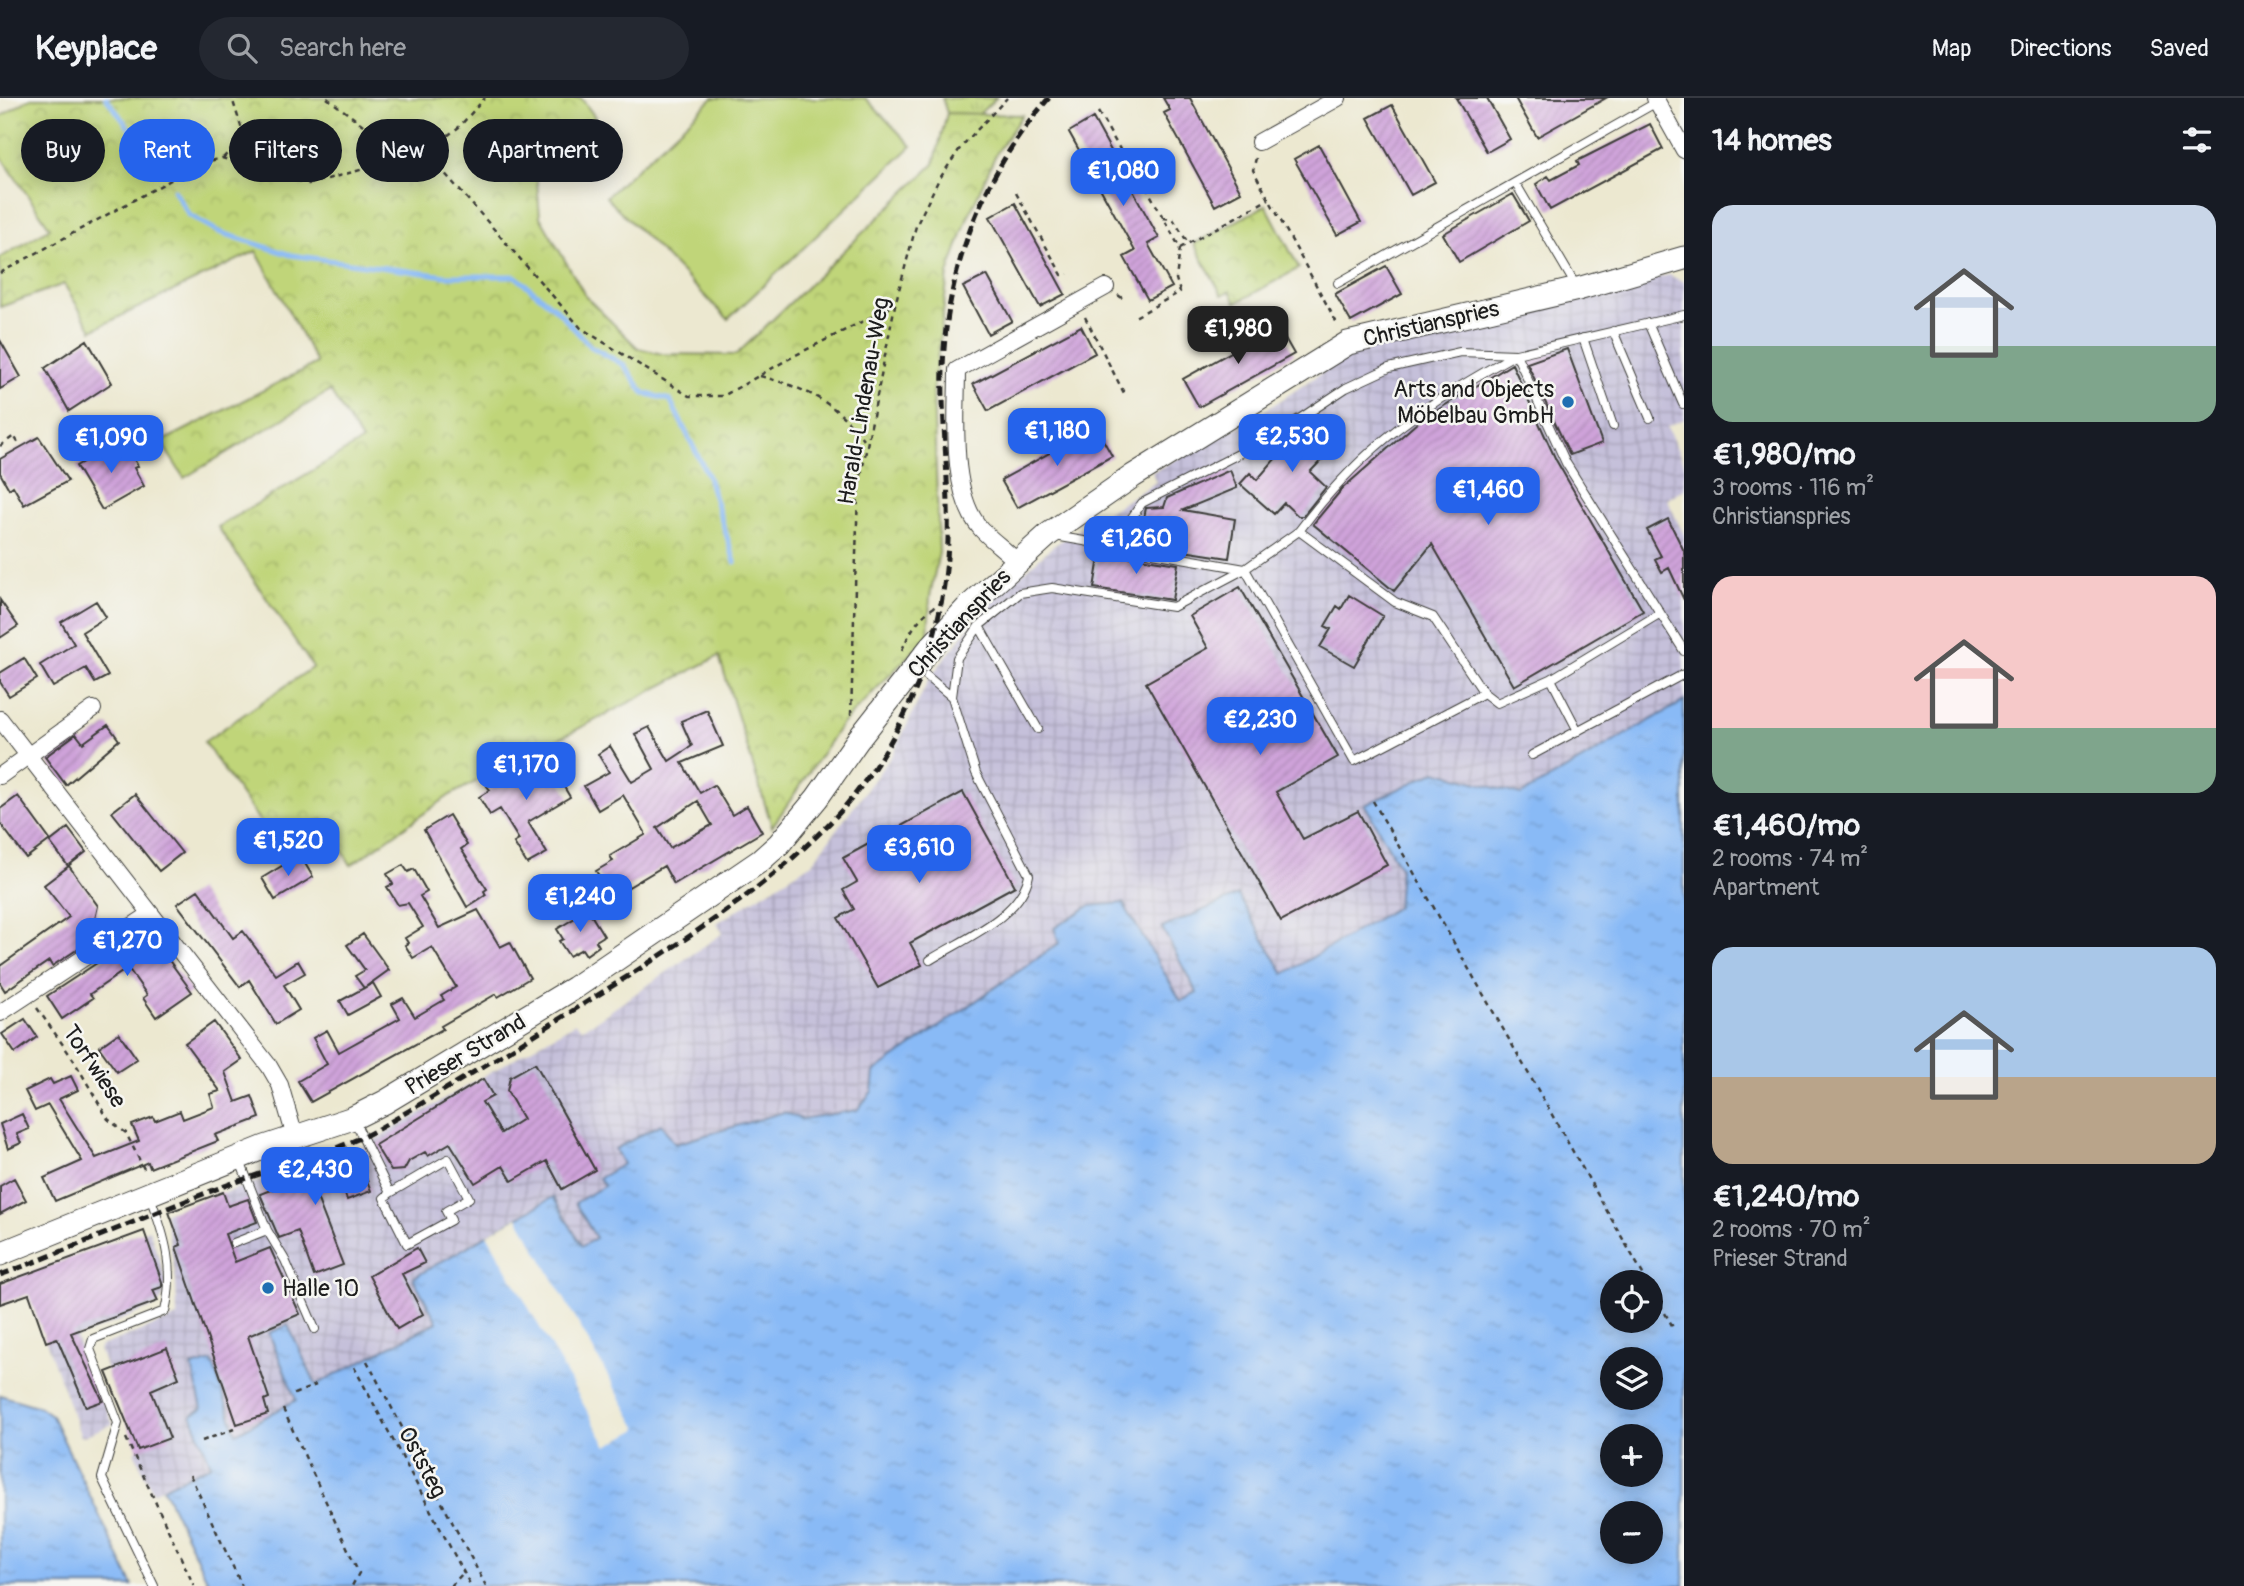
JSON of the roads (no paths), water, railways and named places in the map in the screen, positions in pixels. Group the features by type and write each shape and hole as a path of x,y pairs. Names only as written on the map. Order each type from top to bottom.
{"street":[{"path":"1259,142 1338,98"},
{"path":"1656,100 1684,150"},
{"name":"Christianspries","path":"857,741 915,667 967,608 1049,534 1133,475 1348,343 1578,289 1684,257"},
{"path":"1017,562 980,528 965,504 958,462 957,370 1106,287"},
{"path":"0,776 31,757 93,709"},
{"path":"0,719 149,915 269,1066 280,1085 295,1138"},
{"name":"Prieser Strand","path":"0,1254 238,1158 353,1118 385,1102 574,988 760,861 779,844 817,798 857,741"},
{"path":"0,1013 149,915"}],"lane":[{"path":"1338,283 1516,184 1656,100"},
{"path":"1516,184 1578,289"},
{"path":"1120,549 1126,526 1142,503 1272,437 1346,388 1389,368 1460,352 1516,354 1684,315"},
{"path":"1648,323 1683,404"},
{"path":"1613,331 1650,418"},
{"path":"1583,338 1613,426"},
{"path":"930,960 1008,911 1026,890 1029,875 976,773 952,697 957,658 979,626 1020,593 1052,588 1173,607 1245,569 1299,531 1329,491 1409,418 1441,396 1516,354"},
{"path":"1516,354 1566,463 1658,614 1684,651"},
{"path":"1299,531 1395,602 1433,617 1483,693 1497,703 1551,679 1658,614"},
{"path":"1049,534 1120,549 1245,569"},
{"path":"1245,569 1354,761 1483,693"},
{"path":"979,626 1038,729"},
{"path":"915,667 952,697"},
{"path":"1532,755 1684,674"},
{"path":"1551,679 1578,732"},
{"path":"353,1118 390,1193"},
{"path":"238,1158 267,1230 285,1260 315,1329"},
{"path":"447,1159 469,1198 446,1211 452,1220 407,1244 383,1198 390,1193 447,1159"},
{"path":"153,1193 170,1265 171,1285 164,1311 93,1339 90,1349 118,1423 102,1478 154,1586"},
{"path":"233,1243 267,1230"}],"water":[{"path":"1684,701 1684,1586 210,1586 163,1488 211,1465 191,1415 202,1409 192,1367 212,1361 236,1433 296,1400 269,1333 288,1325 316,1385 437,1322 413,1278 553,1197 582,1246 596,1238 575,1203 604,1186 599,1178 623,1164 615,1149 661,1124 675,1144 784,1112 801,1119 857,1110 872,1091 874,1072 1059,943 1054,928 1089,906 1123,903 1181,1001 1197,993 1162,928 1238,895 1284,974 1397,907 1400,868 1365,805 1436,771 1521,795"},
{"path":"0,1395 40,1407 52,1416 133,1586 0,1586"}],"waterway":[{"path":"106,98 122,119"},
{"path":"174,190 189,215 219,232 291,255 446,276 515,276 557,310 590,346 624,365 644,393 670,400 707,474 735,562"}],"railway":[{"path":"0,1275 219,1188 324,1153 374,1131 520,1044 704,926 776,872 840,812 860,788 894,735 921,676 931,646 939,616 947,558 948,504 943,368 952,294 961,258 988,189 1005,157 1049,98"}],"place":[{"name":"Arts and Objects Möbelbau GmbH","path":"1568,402"},
{"name":"Halle 10","path":"268,1288"}]}
